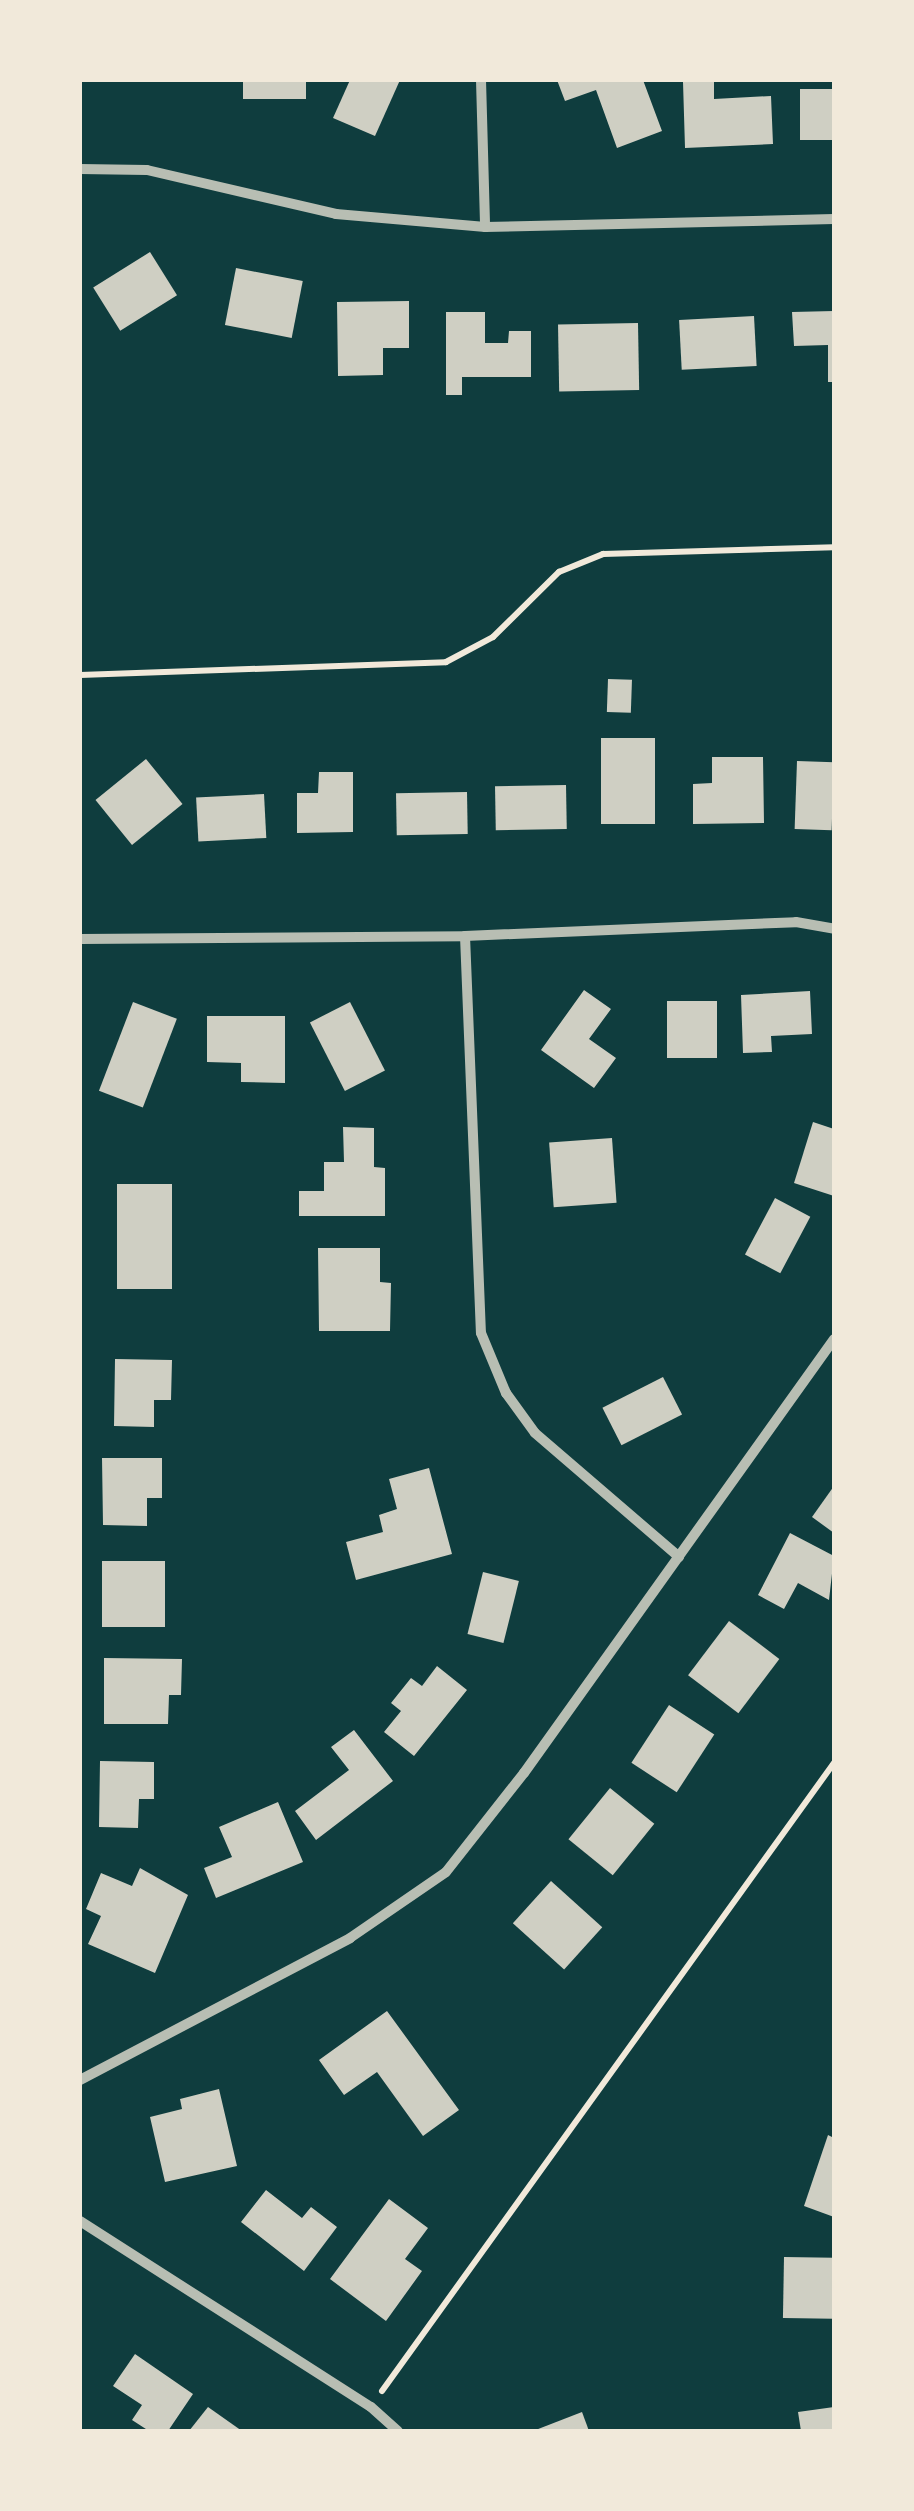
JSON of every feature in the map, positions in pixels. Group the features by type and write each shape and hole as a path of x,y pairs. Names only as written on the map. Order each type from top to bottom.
{"street":[{"path":"481,80 486,227"},
{"path":"80,169 147,170 336,214 486,227 834,218"},
{"path":"80,939 465,936 796,922 834,929"},
{"path":"465,936 481,1332 506,1393 535,1433 678,1558"},
{"path":"80,2080 350,1938 446,1872 834,1339"},
{"path":"80,2221 371,2406 398,2431"}],"path":[{"path":"80,675 446,662 493,637 559,572 603,554 834,547"},
{"path":"387,2384 834,1763"}],"building":[{"path":"243,80 306,80 306,99 243,99"},
{"path":"350,80 400,80 375,136 333,118"},
{"path":"557,80 643,80 662,131 617,148 596,90 565,101"},
{"path":"714,81 714,99 771,96 773,144 685,148 683,82"},
{"path":"800,89 834,89 834,140 800,140"},
{"path":"150,252 177,295 120,331 93,288"},
{"path":"236,268 303,281 292,338 225,325"},
{"path":"409,301 409,348 383,348 383,375 338,376 337,302"},
{"path":"834,311 834,382 828,382 828,345 794,346 792,312"},
{"path":"446,312 485,312 485,343 508,343 509,331 531,331 531,377 462,377 462,395 446,395"},
{"path":"754,316 757,366 682,370 679,320"},
{"path":"638,323 639,390 559,391 558,324"},
{"path":"608,679 632,680 631,713 607,712"},
{"path":"601,738 655,738 655,824 601,824"},
{"path":"712,757 763,757 764,823 693,824 693,784 712,783"},
{"path":"146,759 183,804 132,845 95,800"},
{"path":"797,761 834,762 832,830 795,829"},
{"path":"319,772 353,772 353,832 297,833 297,793 318,793"},
{"path":"566,785 567,829 496,830 495,786"},
{"path":"467,792 468,834 397,835 396,793"},
{"path":"264,794 266,838 198,841 196,798"},
{"path":"584,990 611,1009 589,1039 616,1058 594,1088 541,1050"},
{"path":"810,991 812,1034 771,1036 772,1052 743,1053 741,995"},
{"path":"667,1001 717,1001 717,1058 667,1058"},
{"path":"133,1002 177,1019 143,1108 99,1091"},
{"path":"350,1002 385,1071 345,1091 310,1022"},
{"path":"207,1016 285,1016 285,1083 241,1082 241,1063 207,1062"},
{"path":"813,1122 834,1129 834,1196 794,1183"},
{"path":"343,1127 374,1128 374,1167 385,1168 385,1216 299,1216 299,1191 324,1191 324,1162 344,1162"},
{"path":"612,1138 617,1203 554,1207 549,1142"},
{"path":"117,1184 172,1184 172,1289 117,1289"},
{"path":"775,1198 810,1217 780,1273 745,1255"},
{"path":"318,1248 380,1248 380,1282 391,1283 390,1331 319,1331"},
{"path":"115,1359 172,1360 171,1400 154,1400 154,1427 114,1426"},
{"path":"663,1377 682,1414 621,1445 602,1408"},
{"path":"102,1458 162,1458 162,1498 147,1498 147,1526 103,1525"},
{"path":"429,1468 452,1554 356,1580 346,1542 383,1532 379,1515 397,1509 389,1479"},
{"path":"834,1486 834,1533 812,1517"},
{"path":"790,1533 834,1556 829,1600 798,1583 784,1609 758,1595"},
{"path":"102,1561 165,1561 165,1627 102,1627"},
{"path":"483,1572 519,1581 503,1643 468,1634"},
{"path":"729,1621 779,1659 738,1713 688,1675"},
{"path":"104,1658 182,1659 181,1695 169,1695 168,1724 104,1724"},
{"path":"437,1666 467,1690 414,1756 384,1732 401,1711 391,1703 411,1678 422,1686"},
{"path":"669,1705 714,1734 677,1792 631,1763"},
{"path":"354,1730 393,1781 316,1840 295,1811 349,1770 331,1747"},
{"path":"100,1761 154,1762 154,1799 139,1799 138,1828 99,1827"},
{"path":"610,1788 654,1824 613,1875 568,1839"},
{"path":"278,1802 303,1862 216,1898 204,1868 232,1857 219,1827"},
{"path":"140,1868 188,1895 155,1973 88,1944 101,1916 86,1909 101,1873 132,1886"},
{"path":"551,1881 602,1927 564,1970 513,1923"},
{"path":"387,2011 459,2110 423,2136 377,2072 344,2095 319,2060"},
{"path":"219,2089 237,2166 165,2182 150,2117 182,2109 180,2099"},
{"path":"828,2135 834,2138 834,2217 804,2206"},
{"path":"266,2190 302,2218 311,2207 337,2227 304,2271 241,2222"},
{"path":"389,2199 428,2228 405,2259 422,2271 386,2321 330,2279"},
{"path":"784,2257 834,2258 833,2319 783,2318"},
{"path":"135,2354 193,2394 168,2431 149,2431 132,2420 142,2405 113,2386"},
{"path":"208,2407 242,2431 189,2431"},
{"path":"834,2407 834,2431 801,2431 798,2412"},
{"path":"582,2412 589,2431 533,2431"}]}
